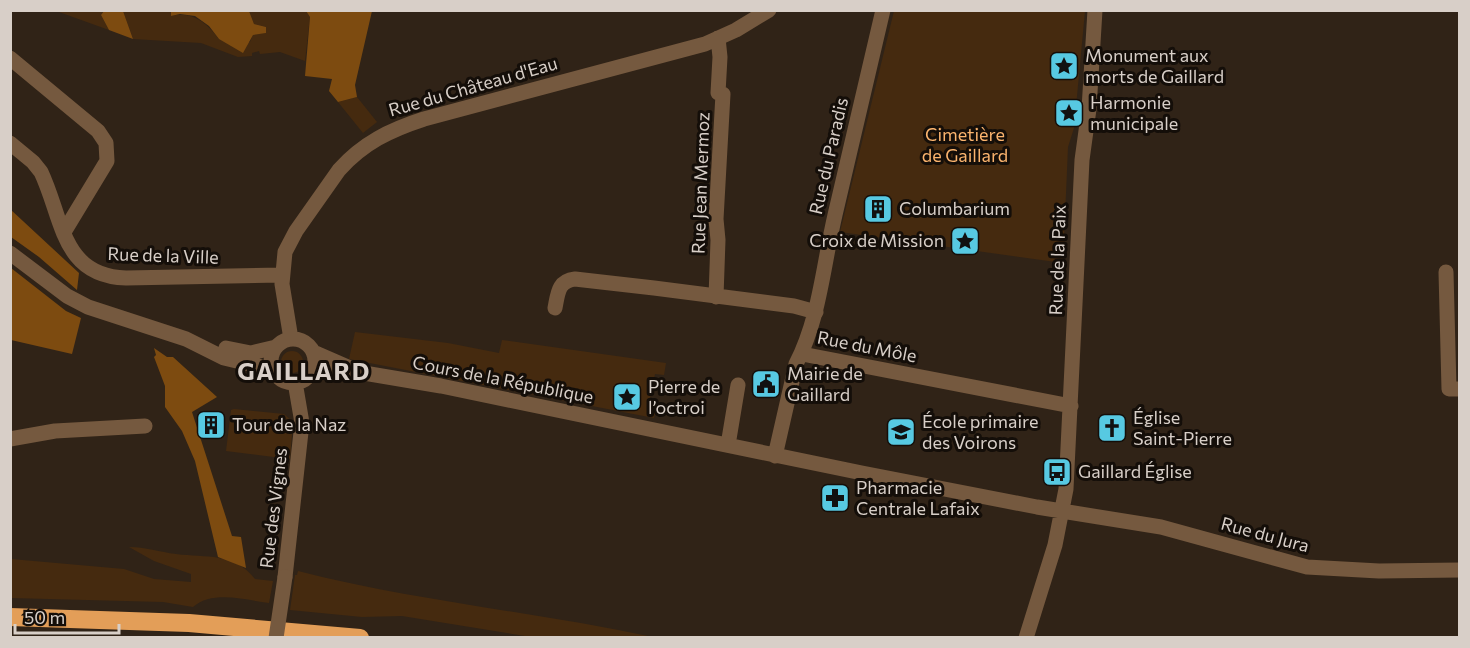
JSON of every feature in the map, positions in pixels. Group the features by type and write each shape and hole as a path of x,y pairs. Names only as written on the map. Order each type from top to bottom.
{"highway":[{"path":"10,617 189,623 360,638"}],"street":[{"name":"Rue du Château d'Eau","path":"291,339 281,275 290,241 348,159 379,136 430,117 682,51 718,38 770,10"},
{"name":"Rue du Paradis","path":"816,312 834,217 883,10"},
{"name":"Rue de la Paix","path":"1026,638 1063,511 1071,406 1082,160 1089,109 1095,10"},
{"name":"Rue Jean Mermoz","path":"716,297 718,248 716,221 723,94 718,93 720,57 718,38"},
{"path":"10,58 98,131 106,143 107,161 63,232"},
{"name":"Rue de la Ville","path":"10,143 33,162 41,172 63,232 76,257 87,267 106,276 126,278 281,275"},
{"path":"10,253 76,302 191,340 224,358 258,366 275,373 282,380 295,382 304,380 310,374 315,362 313,352 305,342 291,339 282,341 276,347 271,360 275,373"},
{"path":"1446,272 1449,389 1460,389"},
{"name":"Rue du Môle","path":"555,308 559,288 562,283 571,279 794,306 816,312 802,354 1071,406"},
{"path":"118,316 185,329 239,351 256,353 276,347"},
{"name":"Cours de la République","path":"313,352 358,372"},
{"path":"775,456 796,364 802,354"},
{"name":"Cours de la République","path":"310,374 331,371 358,372 1063,511"},
{"name":"Rue des Vignes","path":"276,638 302,423 295,382"},
{"path":"728,445 738,386"},
{"path":"10,439 56,430 145,426"},
{"name":"Rue du Jura","path":"1063,511 1161,527 1307,567 1379,571 1460,570"}],"green space":[{"path":"60,10 104,11 101,15 109,30 59,12"},
{"path":"123,11 171,11 171,16 186,15 198,19 219,39 250,42 253,34 266,33 266,27 254,24 249,11 306,11 310,17 305,61 280,52 260,54 259,51 252,53 252,56 238,57 201,43 133,39"},
{"name":"Cimetière de Gaillard","path":"894,11 1085,11 1074,128 1068,147 1063,263 840,232"},
{"path":"357,97 377,122 363,133 338,102"},
{"path":"355,332 448,343 499,353 502,340 666,363 664,375 655,374 648,408 656,409 654,418 349,359"},
{"path":"292,351 300,354 303,362 300,370 292,373 284,370 281,362 284,354"},
{"path":"231,410 284,414 293,422 290,459 226,451"},
{"path":"129,547 229,560 247,570 255,579 273,581 269,603 220,597 201,602 193,607 163,602 11,598 11,559 124,569 154,579 191,582 191,574 154,561"},
{"path":"298,571 386,590 653,637 531,637 402,616 362,617 290,610 295,575"}],"shaded area":[{"path":"104,11 123,11 133,39 109,30 101,15"},
{"path":"171,11 249,11 254,24 266,27 266,33 253,35 243,53 219,39 209,26 195,16 180,14 171,16"},
{"path":"306,11 372,11 355,85 357,97 338,102 329,91 332,79 305,76 310,17"},
{"path":"10,209 79,273 77,290 39,257 11,237"},
{"path":"11,268 66,311 81,318 72,354 11,340"},
{"path":"154,348 167,357 173,357 217,397 192,412 232,536 241,537 246,568 218,557 195,461 182,431 165,407 165,386 154,357 156,355"}],"place":[{"name":"Monument aux morts de Gaillard","path":"1064,66"},
{"name":"Harmonie municipale","path":"1069,113"},
{"name":"Columbarium","path":"878,209"},
{"name":"Croix de Mission","path":"965,241"},
{"name":"Mairie de Gaillard","path":"766,384"},
{"name":"Pierre de l’octroi","path":"627,397"},
{"name":"Tour de la Naz","path":"211,425"},
{"name":"Église Saint-Pierre","path":"1112,428"},
{"name":"École primaire des Voirons","path":"901,432"},
{"name":"Gaillard Église","path":"1057,472"},
{"name":"Pharmacie Centrale Lafaix","path":"835,498"}],"district":[{"name":"GAILLARD","path":"304,372"}]}
